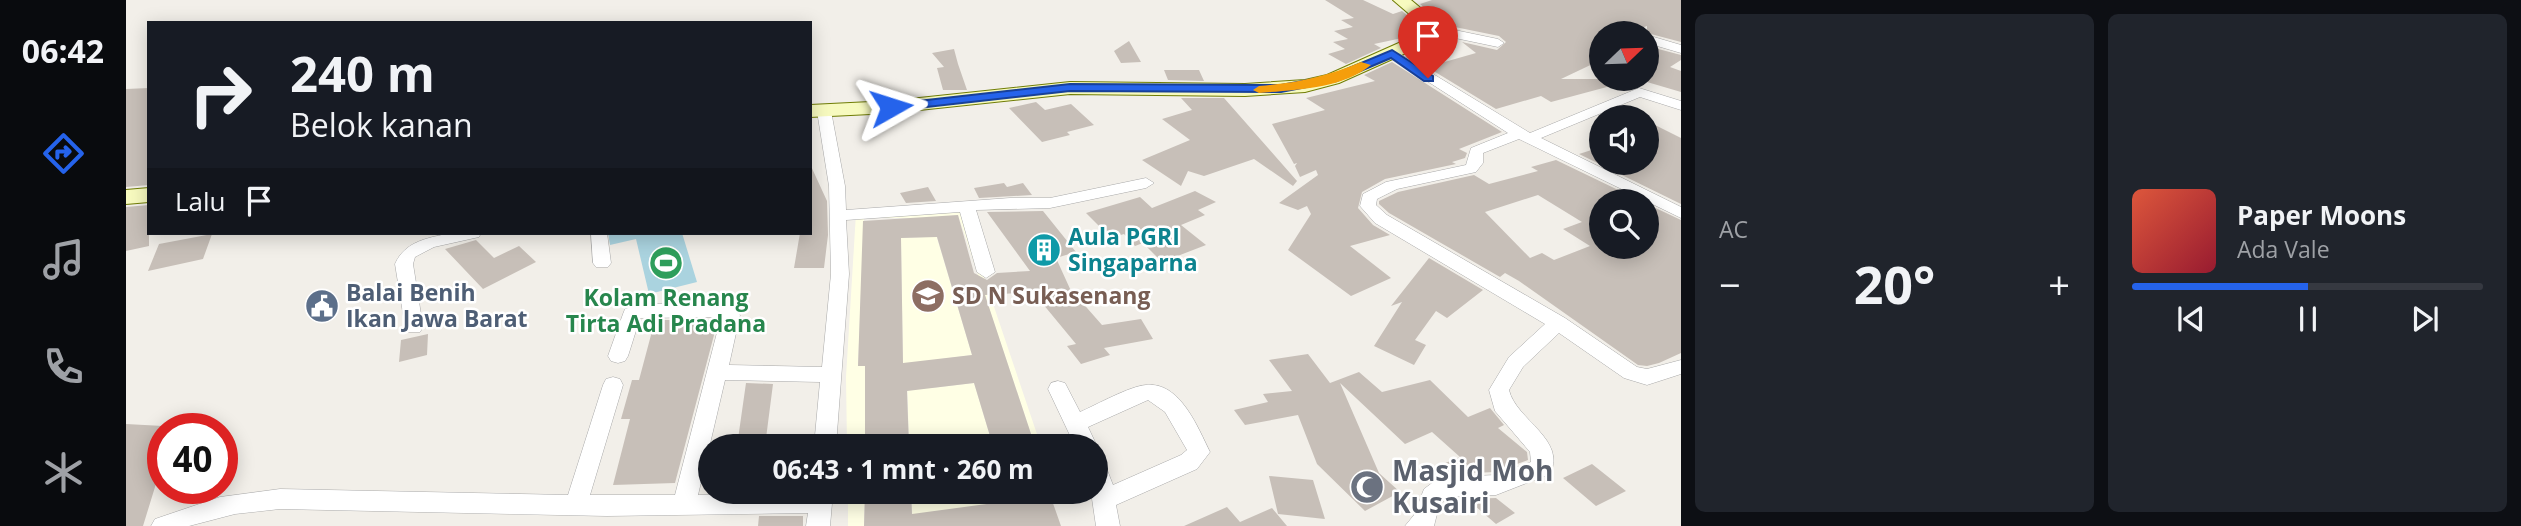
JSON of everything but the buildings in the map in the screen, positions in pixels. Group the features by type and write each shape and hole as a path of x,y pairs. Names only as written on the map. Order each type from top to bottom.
{"street":[{"path":"1401,0 1440,31 1498,43"},
{"path":"826,434 840,274 837,186 817,111 891,107 1070,88 1281,89 1333,79 1440,31"},
{"path":"1659,43 1681,49"},
{"path":"1392,53 1524,136 1681,213"},
{"path":"1628,91 1524,136 1488,144 1476,151 1475,163 1471,169 1392,185 1369,197 1368,206 1381,219 1558,323 1640,377 1681,367"},
{"path":"1650,91 1681,106"},
{"path":"836,216 1071,201 1146,183"},
{"path":"126,197 147,195"},
{"path":"967,207 986,272"},
{"path":"413,327 404,264 408,254 429,243 464,235"},
{"path":"599,235 602,263"},
{"path":"618,356 632,314 640,311 726,310 731,315 684,503"},
{"path":"1417,526 1425,521 1425,506 1432,495 1452,486 1496,485 1542,467 1541,449 1502,405 1499,390 1516,362 1558,323"},
{"path":"717,372 831,375"},
{"path":"576,505 613,385"},
{"path":"1058,390 1081,434"},
{"path":"1076,423 1147,392 1160,394 1171,403 1199,452 1189,461 1108,498"},
{"path":"163,526 187,515 235,502 281,499 820,507"},
{"path":"1105,504 1108,526"}],"shaded area":[{"name":"SD N Sukasenang","path":"962,212 1037,434 1031,434 958,215 931,218 972,355 926,361 932,388 974,383 989,434 909,434 907,374 866,374 865,434 847,434 846,377 856,213","holes":["864,218 926,218 927,237 901,238 903,366 858,366"]},
{"path":"848,504 865,504 864,526 848,526"},
{"path":"912,504 1010,504 1016,526 913,526"}],"water":[{"name":"Kolam Renang Tirta Adi Pradana","path":"608,235 683,235 697,282 649,294 636,239 610,245"}],"slow traffic":[{"path":"1259,90 1305,86 1333,79 1365,65"}],"place":[{"name":"Aula PGRI Singaparna","path":"1044,250"},
{"name":"Kolam Renang Tirta Adi Pradana","path":"666,263"},
{"name":"SD N Sukasenang","path":"928,296"},
{"name":"Balai Benih Ikan Jawa Barat","path":"322,306"},
{"name":"Masjid Moh Kusairi","path":"1367,487"}],"route":[{"path":"891,107 1070,88 1281,89 1333,79 1392,53 1428,78"}]}
